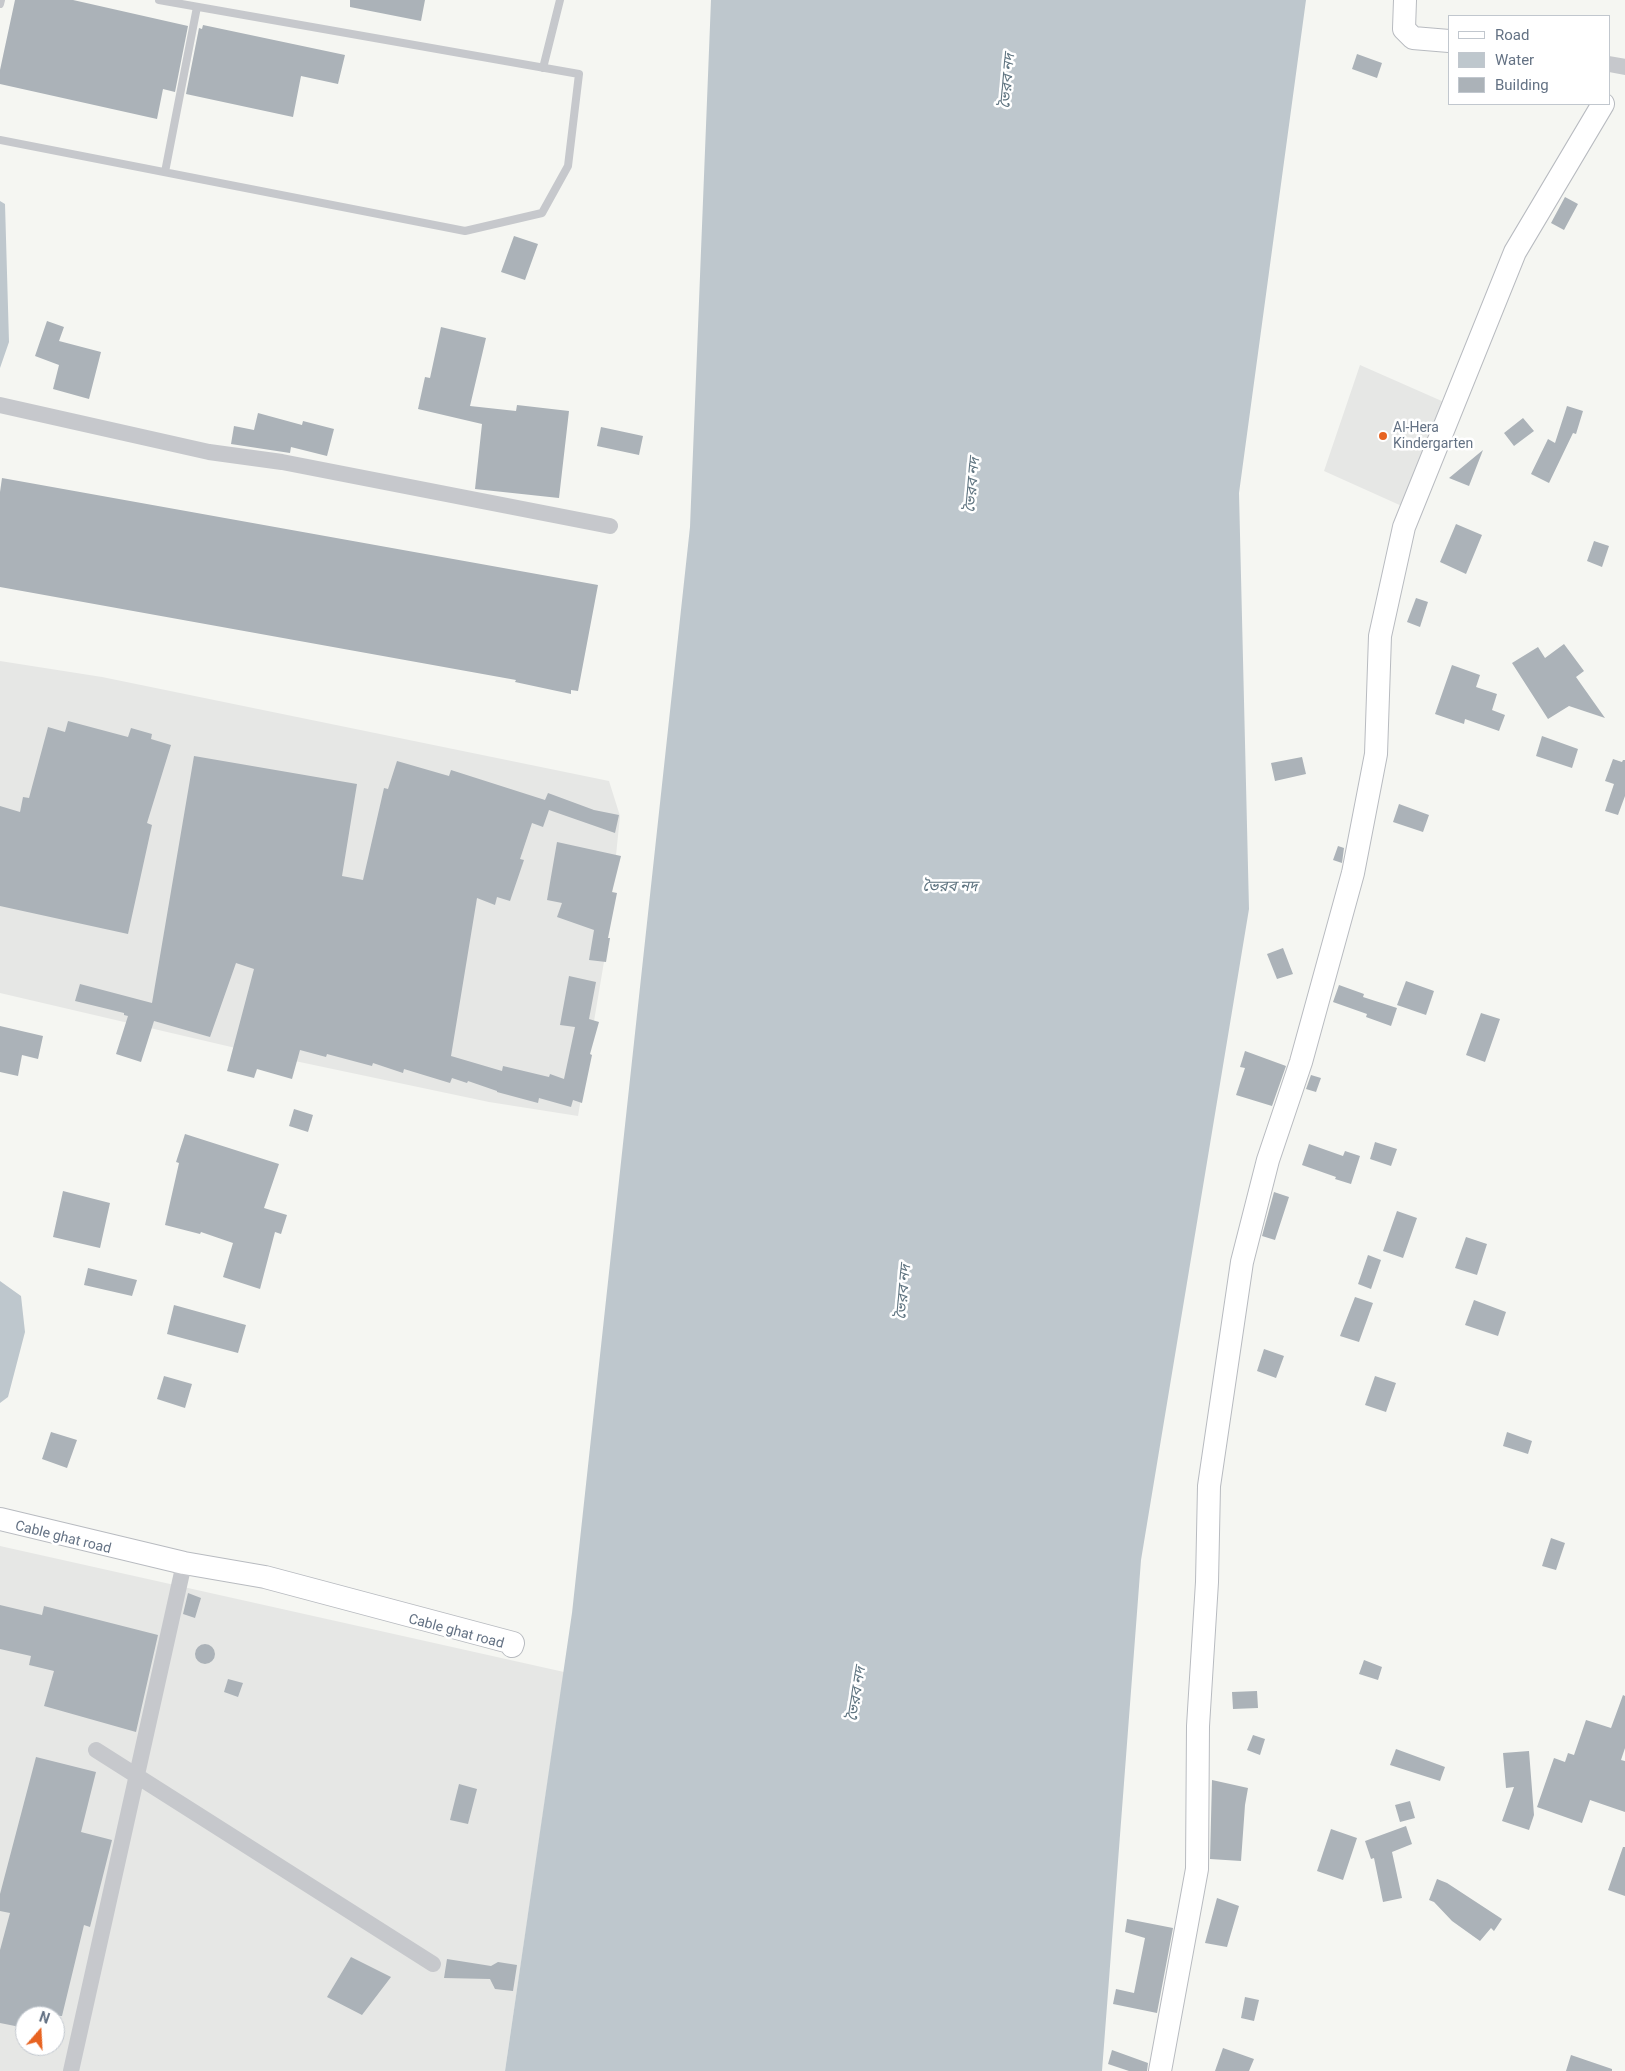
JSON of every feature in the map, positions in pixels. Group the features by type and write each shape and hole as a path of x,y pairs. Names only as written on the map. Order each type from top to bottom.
{"street":[{"path":"1405,0 1404,29 1413,38 1448,41"},
{"path":"1610,64 1625,67"},
{"path":"1160,2071 1197,1869 1198,1726 1207,1582 1209,1486 1242,1262 1268,1160 1301,1062 1353,873 1376,754 1380,636 1404,526 1514,252 1602,105"},
{"path":"0,405 209,452 282,462 610,526"},
{"name":"Cable ghat road","path":"0,1518 184,1563 265,1577 513,1643 512,1646 266,1581 183,1568 0,1523"},
{"path":"71,2071 135,1775 183,1568"},
{"path":"96,1750 433,1964"}],"lane":[{"path":"0,4 1,0"},
{"path":"0,140 465,232 542,213 568,166 579,74 159,0"},
{"path":"543,68 560,0"},
{"path":"165,172 197,7"}],"shaded area":[{"name":"Al-Hera Kindergarten","path":"1360,365 1444,402 1404,507 1324,471"},
{"path":"0,661 102,677 609,781 620,816 607,944 578,1116 489,1102 257,1053 0,993"},
{"path":"0,1546 564,1672 505,2071 0,2071"}],"water":[{"name":"ভৈরব নদ","path":"711,0 1306,0 1239,493 1249,909 1141,1560 1102,2071 505,2071 572,1613 690,527"},
{"path":"0,201 5,204 9,342 0,368"},
{"path":"0,1281 21,1296 25,1332 8,1397 0,1403"}],"building":[{"path":"15,0 73,0 188,26 175,92 163,89 157,119 0,84 0,70"},
{"path":"350,0 425,0 421,21 350,7"},
{"path":"203,25 345,55 338,84 301,76 293,117 186,94 199,28 202,29"},
{"path":"1357,54 1382,63 1377,78 1352,69"},
{"path":"1565,197 1578,204 1564,230 1551,223"},
{"path":"514,236 538,244 525,280 501,272"},
{"path":"47,321 64,327 59,341 101,352 89,399 53,389 59,365 35,356"},
{"path":"441,327 486,338 470,406 516,411 517,405 569,411 559,498 475,489 482,424 418,409 425,377 430,378"},
{"path":"1567,406 1583,411 1576,434 1573,433 1549,483 1531,474 1548,439 1555,443"},
{"path":"258,413 302,425 303,421 334,429 327,456 291,447 290,453 231,444 234,426 254,430"},
{"path":"1523,418 1534,431 1514,446 1504,433"},
{"path":"601,427 643,436 639,455 597,446"},
{"path":"1483,450 1469,486 1449,478"},
{"path":"2,478 598,585 578,691 571,690 571,694 515,682 516,680 0,587 0,492"},
{"path":"1456,524 1482,535 1466,574 1440,562"},
{"path":"1594,541 1609,546 1602,567 1587,561"},
{"path":"1416,598 1428,602 1420,627 1407,622"},
{"path":"1564,644 1584,671 1576,677 1605,718 1569,706 1548,719 1512,663 1538,647 1545,658"},
{"path":"1452,665 1480,675 1476,687 1497,694 1492,710 1505,715 1499,731 1465,719 1464,724 1435,714"},
{"path":"68,721 128,737 131,728 152,734 151,739 171,745 147,823 152,825 128,934 0,906 0,806 20,812 23,797 29,798 48,727 65,732"},
{"path":"1542,736 1578,749 1572,768 1536,756"},
{"path":"194,756 357,784 342,876 363,880 384,788 388,789 397,761 449,776 451,770 545,800 548,793 594,810 619,815 615,833 549,810 543,827 532,823 520,859 524,860 510,901 497,897 495,905 477,898 451,1056 502,1071 503,1066 549,1077 550,1074 564,1079 575,1027 560,1025 569,976 596,982 589,1019 599,1022 590,1054 592,1055 582,1103 573,1100 571,1107 539,1098 538,1103 497,1092 468,1081 467,1083 452,1078 450,1083 404,1069 403,1073 373,1063 372,1066 327,1054 326,1057 300,1050 292,1079 257,1069 254,1078 227,1071 254,969 236,963 210,1037 154,1021 141,1062 116,1054 128,1016 124,1015 124,1013 75,1001 80,984 152,1003"},
{"path":"1302,757 1306,774 1275,781 1271,763"},
{"path":"1613,759 1622,762 1625,760 1625,796 1618,815 1605,811 1614,784 1605,781"},
{"path":"1399,804 1429,815 1423,832 1393,822"},
{"path":"557,842 621,856 612,892 617,893 608,938 610,938 606,962 589,960 594,930 557,917 562,903 547,900"},
{"path":"1338,846 1344,848 1342,863 1333,860"},
{"path":"1283,948 1293,974 1277,979 1267,954"},
{"path":"1406,981 1434,991 1426,1015 1397,1005"},
{"path":"1339,985 1364,994 1363,997 1397,1008 1391,1026 1366,1017 1367,1014 1333,1002"},
{"path":"1481,1013 1500,1019 1485,1062 1466,1055"},
{"path":"0,1026 43,1036 38,1059 22,1055 18,1076 0,1072"},
{"path":"1245,1051 1286,1066 1272,1106 1236,1095 1245,1068 1240,1067"},
{"path":"1311,1075 1321,1078 1316,1092 1306,1089"},
{"path":"294,1109 313,1115 308,1132 289,1126"},
{"path":"185,1134 279,1164 264,1208 287,1215 281,1234 275,1232 260,1289 223,1277 233,1243 201,1232 200,1234 165,1225 179,1163 176,1162"},
{"path":"1375,1142 1397,1149 1391,1166 1370,1159"},
{"path":"1309,1144 1343,1156 1345,1151 1360,1156 1351,1184 1302,1165"},
{"path":"63,1191 110,1203 100,1248 53,1237"},
{"path":"1274,1192 1289,1197 1275,1240 1262,1236"},
{"path":"1397,1211 1417,1218 1403,1258 1383,1251"},
{"path":"1466,1237 1487,1244 1477,1275 1455,1268"},
{"path":"1368,1255 1381,1260 1371,1289 1358,1284"},
{"path":"88,1268 137,1280 132,1296 84,1285"},
{"path":"1355,1297 1373,1303 1359,1342 1340,1336"},
{"path":"1474,1300 1506,1312 1498,1336 1465,1325"},
{"path":"174,1305 246,1325 238,1353 167,1334"},
{"path":"1264,1349 1284,1356 1276,1378 1257,1371"},
{"path":"164,1376 192,1384 185,1408 157,1399"},
{"path":"1375,1376 1396,1383 1386,1412 1365,1405"},
{"path":"51,1432 77,1440 67,1468 42,1459"},
{"path":"1507,1432 1532,1441 1528,1454 1503,1446"},
{"path":"1551,1538 1565,1543 1556,1570 1542,1566"},
{"path":"188,1593 201,1598 195,1618 183,1614"},
{"path":"0,1605 42,1615 44,1606 158,1635 136,1732 44,1706 54,1671 29,1665 31,1656 0,1649"},
{"path":"201,1644 209,1644 215,1650 215,1658 209,1664 201,1664 195,1658 195,1650"},
{"path":"1364,1660 1382,1667 1378,1680 1359,1674"},
{"path":"228,1679 243,1683 238,1697 224,1692"},
{"path":"1257,1691 1258,1708 1233,1709 1232,1692"},
{"path":"1623,1695 1625,1696 1625,1748 1621,1760 1625,1761 1625,1812 1590,1800 1582,1823 1537,1807 1554,1758 1565,1762 1568,1753 1574,1755 1586,1720 1611,1728"},
{"path":"1253,1735 1265,1739 1260,1755 1247,1750"},
{"path":"1396,1749 1445,1767 1440,1781 1390,1765"},
{"path":"1529,1751 1534,1815 1529,1830 1502,1821 1514,1787 1506,1788 1503,1753"},
{"path":"36,1757 96,1772 81,1832 112,1840 90,1927 84,1925 64,2006 15,2006 15,2026 0,2023 0,1950 10,1913 0,1911 0,1894"},
{"path":"1212,1780 1248,1788 1241,1861 1210,1859"},
{"path":"459,1784 477,1789 468,1824 450,1820"},
{"path":"1410,1801 1415,1818 1400,1822 1395,1805"},
{"path":"1406,1826 1412,1844 1392,1852 1402,1898 1383,1902 1374,1858 1371,1859 1365,1841"},
{"path":"1331,1829 1357,1838 1343,1880 1317,1871"},
{"path":"1623,1847 1625,1847 1625,1896 1608,1890"},
{"path":"1437,1879 1447,1883 1502,1919 1494,1931 1491,1928 1480,1941 1452,1921 1434,1902 1429,1900"},
{"path":"1217,1898 1239,1906 1227,1947 1205,1943"},
{"path":"1127,1919 1173,1928 1157,2013 1113,2004 1116,1989 1134,1993 1145,1938 1125,1932"},
{"path":"351,1957 391,1977 362,2015 327,1997"},
{"path":"447,1959 491,1966 498,1962 517,1965 513,1991 495,1989 490,1979 444,1978"},
{"path":"1245,1997 1259,2000 1254,2021 1241,2018"},
{"path":"1223,2048 1254,2059 1249,2071 1215,2071"},
{"path":"1112,2050 1148,2063 1147,2071 1129,2071 1108,2064"},
{"path":"1571,2055 1612,2069 1612,2071 1566,2071"}],"place":[{"name":"Al-Hera Kindergarten","path":"1383,436"}]}
